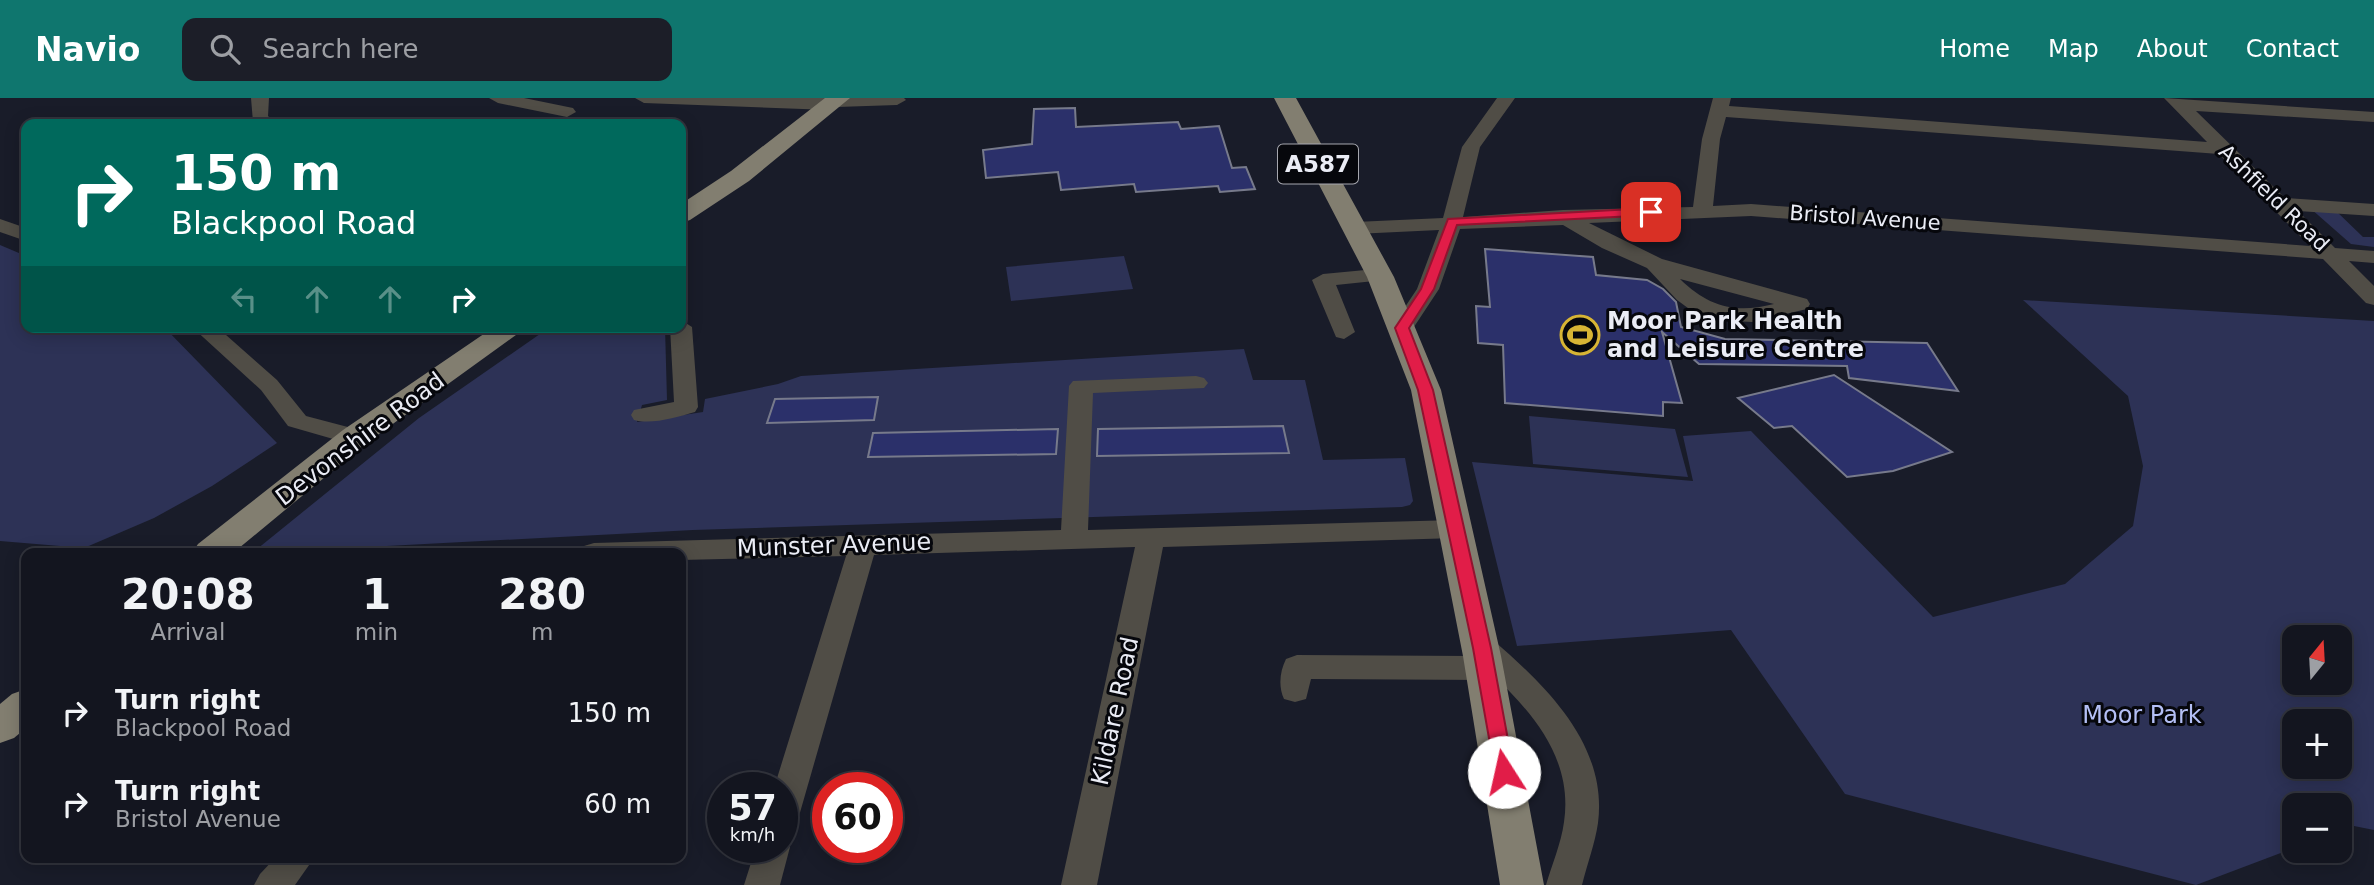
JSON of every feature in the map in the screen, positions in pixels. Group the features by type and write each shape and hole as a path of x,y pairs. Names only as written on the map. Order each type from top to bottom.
{"main road":[{"name":"A587","path":"1285,98 1325,177 1355,228 1402,328 1426,390 1484,658 1522,885"},
{"path":"686,212 740,176 834,102"},
{"name":"Devonshire Road","path":"216,548 354,437 504,333"},
{"path":"0,727 21,709"}],"street":[{"path":"260,98 260,119"},
{"path":"498,98 572,108"},
{"path":"644,98 834,102 897,100"},
{"path":"1402,328 1428,289 1452,222 1471,147 1506,98"},
{"path":"2177,101 2374,117"},
{"name":"Ashfield Road","path":"2177,101 2374,298"},
{"path":"1703,210 1712,139 1721,104 2223,149"},
{"path":"556,119 572,108"},
{"path":"2279,204 2374,210"},
{"name":"Bristol Avenue","path":"1355,228 1563,216 1751,210 2374,257"},
{"path":"1563,216 1609,244 1653,261 1715,282 1799,304 1764,316 1702,310 1686,299 1653,261"},
{"path":"0,225 21,233"},
{"path":"1344,332 1323,280 1376,275"},
{"path":"210,333 269,385 297,421 354,437"},
{"path":"643,415 687,407 681,333"},
{"path":"1074,539 1081,386 1196,383"},
{"name":"Munster Avenue","path":"686,550 1456,528"},
{"name":"Kildare Road","path":"1079,885 1151,537"},
{"path":"795,772 863,544"},
{"path":"1296,690 1297,667 1484,658 1533,692 1560,728 1578,769 1583,814 1564,885"},
{"path":"272,885 292,863"},
{"path":"762,885 768,863"}],"green space":[{"path":"2310,208 2335,210 2363,237 2374,237 2374,247 2351,244"},
{"path":"0,245 21,254 21,333 170,333 277,443 212,486 154,518 84,548 0,541"},
{"path":"1124,256 1133,289 1011,301 1006,267"},
{"name":"Moor Park","path":"2023,300 2374,321 2374,830 2352,827 2352,793 2282,793 2282,853 2196,885 1845,794 1731,630 1517,646 1472,462 1693,481 1683,436 1751,431 1933,617 2065,584 2133,526 2143,466 2128,396"},
{"path":"541,333 665,333 667,400 642,405 637,422 703,412 705,399 778,384 801,376 1244,349 1253,380 1305,380 1323,460 1405,458 1413,501 1402,507 693,530 348,548 258,548 419,418"},
{"path":"1529,416 1675,429 1688,477 1533,464"}],"building":[{"path":"1075,108 1076,127 1178,122 1181,129 1219,126 1232,168 1246,167 1255,189 1220,192 1218,186 1136,192 1134,184 1061,190 1058,172 986,178 983,150 1032,144 1034,109"},
{"name":"Moor Park Health and Leisure Centre","path":"1485,249 1593,257 1596,275 1647,280 1663,289 1676,302 1681,327 1725,339 1927,343 1958,391 1849,378 1847,366 1699,364 1662,332 1682,403 1663,402 1663,416 1505,403 1503,345 1478,343 1476,306 1490,307"},
{"path":"1834,375 1952,452 1893,471 1847,477 1792,426 1774,428 1738,398"},
{"path":"878,397 874,420 767,423 775,399"},
{"path":"1283,426 1289,453 1097,456 1098,429"},
{"path":"1058,429 1056,454 868,457 873,433"}],"place":[{"name":"Moor Park Health and Leisure Centre","path":"1580,335"}],"route":[{"path":"1504,772 1470,587 1426,390 1402,328 1428,289 1452,222 1651,212"}]}
